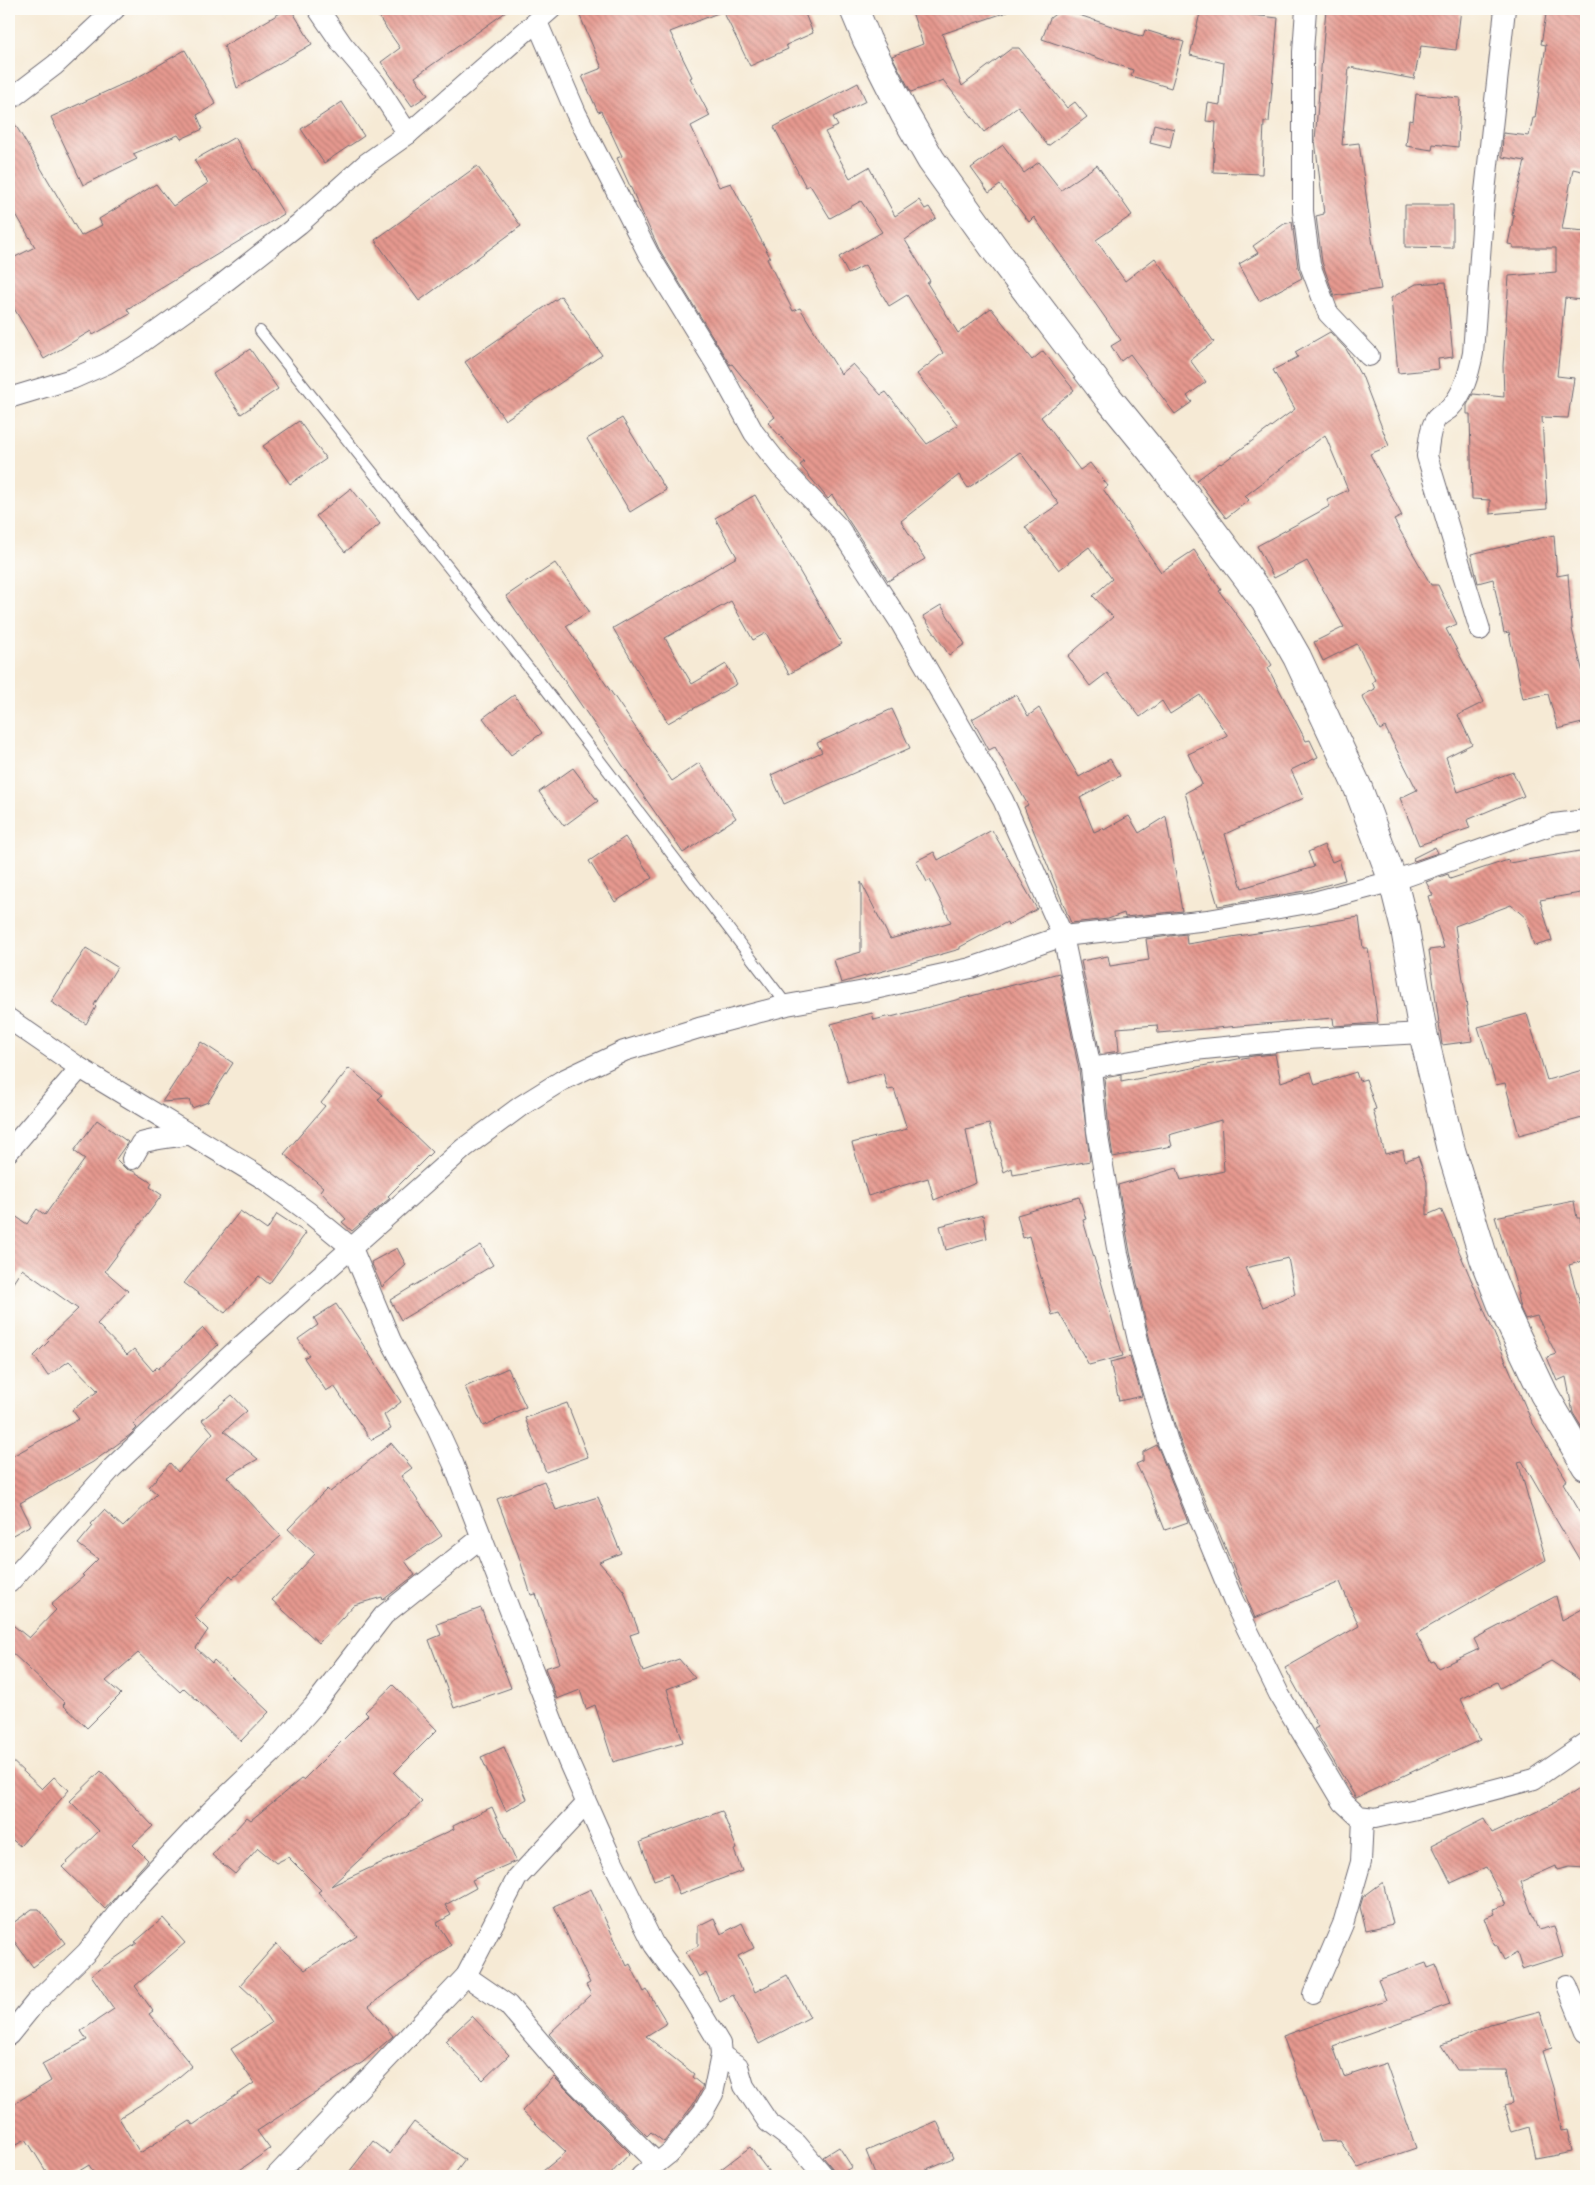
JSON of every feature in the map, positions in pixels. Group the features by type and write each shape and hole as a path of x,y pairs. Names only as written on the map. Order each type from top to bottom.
{"street":[{"path":"9,100 55,65 115,9"},
{"path":"318,9 342,44 380,89 408,134"},
{"path":"854,9 867,40 900,105 931,160 997,252 1109,399 1171,476 1265,601 1297,657 1358,788 1393,881 1405,929 1423,1033 1451,1150 1484,1259 1503,1308 1544,1394 1586,1466"},
{"path":"1306,9 1302,52 1303,211 1310,265 1328,313 1368,356"},
{"path":"1480,630 1427,456 1430,434 1436,418 1449,409 1461,392 1469,374 1473,353 1493,107 1505,9"},
{"path":"9,398 72,379 106,364 135,347 216,289 299,224 367,162 408,134 544,15 576,113 649,255 719,369 754,433 780,466 839,528 900,622 1003,800 1063,936 1091,1068 1098,1132 1118,1254 1141,1353 1168,1442 1233,1600 1279,1694 1343,1802 1358,1816 1363,1818 1375,1818 1435,1805 1534,1779 1586,1743"},
{"path":"9,1583 112,1468 233,1353 464,1148 521,1106 561,1081 624,1051 699,1028 788,1005 870,990 971,968 1063,936 1208,920 1314,902 1393,881 1554,824 1586,820"},
{"path":"9,1019 80,1068 262,1178 308,1211 352,1248 391,1340 431,1415 453,1462 586,1804 632,1903 654,1945 691,1996 720,2044 722,2055 713,2094 671,2152 647,2172 508,2005 466,1976"},
{"path":"1091,1068 1194,1050 1307,1039 1423,1033"},
{"path":"9,1151 80,1068"},
{"path":"132,1159 141,1143 156,1138 172,1138 190,1134"},
{"path":"9,2035 35,2003 87,1952 130,1897 210,1812 270,1754 312,1708 384,1615 482,1537"},
{"path":"276,2176 466,1976 517,1878 586,1804"},
{"path":"1313,1994 1343,1924 1361,1862 1363,1818"},
{"path":"1567,1985 1586,2032"},
{"path":"722,2055 738,2066 744,2086 768,2122 796,2144 824,2176"}],"lane":[{"path":"260,331 540,682 788,1005"}],"building":[{"path":"287,9 291,9 312,44 237,88 224,46"},
{"path":"373,9 510,9 415,77 428,95 412,106 381,62 400,48"},
{"path":"577,9 803,9 813,33 786,45 788,49 750,66 723,11 670,32 692,77 690,78 710,116 691,126 719,187 731,183 770,257 767,259 793,311 800,308 841,374 853,364 881,395 886,392 927,444 958,425 917,374 943,353 907,295 889,306 865,265 848,274 839,257 882,232 861,201 830,218 810,185 806,187 774,127 858,83 866,101 833,117 838,126 825,132 850,178 869,167 895,216 919,200 925,209 929,207 936,218 905,240 930,281 927,283 958,333 991,308 1032,360 1043,351 1074,390 1041,417 1080,470 1090,463 1108,486 1103,489 1161,572 1194,550 1221,590 1219,591 1272,665 1268,668 1306,741 1310,740 1318,757 1291,770 1304,798 1225,834 1242,888 1314,867 1308,852 1324,845 1332,862 1339,859 1345,880 1305,891 1218,906 1185,793 1202,784 1188,754 1228,736 1200,695 1170,714 1162,701 1140,717 1107,673 1090,686 1068,656 1113,617 1093,596 1112,579 1089,547 1059,570 1025,527 1059,504 1020,452 968,488 959,475 901,521 925,559 888,581 832,495 828,499 800,465 804,462 768,423 775,417 732,364 730,365 659,249 617,158 622,156 601,111 598,112 582,76 602,68"},
{"path":"911,9 1007,9 1007,12 942,34 962,86 1012,48 1019,48 1067,108 1075,102 1087,117 1048,146 1018,106 984,132 943,80 911,92 892,56 923,44"},
{"path":"1062,9 1143,37 1145,30 1184,42 1171,88 1131,76 1133,70 1042,39 1050,18"},
{"path":"1201,9 1278,18 1269,122 1264,122 1262,174 1213,172 1216,122 1206,121 1208,103 1220,105 1224,63 1190,55"},
{"path":"1326,9 1461,9 1456,50 1421,46 1414,79 1349,67 1342,145 1359,143 1381,289 1334,296 1322,262 1316,216 1324,214 1315,140"},
{"path":"1547,9 1586,9 1586,83 1582,126 1586,127 1586,172 1573,169 1562,229 1586,231 1586,255 1581,300 1565,298 1557,376 1574,378 1568,418 1542,417 1547,509 1490,514 1490,500 1472,499 1470,414 1467,414 1467,405 1473,394 1504,397 1503,366 1509,276 1556,272 1556,248 1513,248 1513,245 1508,244 1514,215 1512,214 1525,161 1502,157 1503,133 1529,136 1533,118 1535,118 1546,45 1541,44"},
{"path":"185,50 216,104 197,115 203,129 181,139 178,135 133,154 137,159 83,185 51,117 140,76"},
{"path":"1416,94 1460,98 1458,147 1433,144 1432,150 1406,146 1409,120 1413,121"},
{"path":"342,102 364,136 324,163 301,129"},
{"path":"9,114 81,236 102,225 99,219 156,184 173,206 208,183 194,160 235,137 254,170 256,169 284,214 127,309 130,314 93,335 91,331 44,359 9,300 9,260 35,247 9,202"},
{"path":"1154,124 1174,129 1170,148 1150,143"},
{"path":"1003,145 1024,173 1039,162 1061,190 1097,165 1132,215 1096,240 1125,281 1155,258 1214,342 1190,360 1206,382 1187,396 1192,402 1175,414 1130,354 1121,361 1111,346 1121,340 1034,217 1029,222 1000,185 989,193 971,168"},
{"path":"477,166 521,226 419,301 375,240"},
{"path":"1405,205 1453,205 1453,248 1405,247"},
{"path":"1292,222 1298,267 1302,278 1259,301 1239,264 1258,253 1253,246 1284,224"},
{"path":"1446,282 1453,357 1438,359 1439,369 1398,373 1391,298 1416,284"},
{"path":"561,296 602,355 505,420 465,362"},
{"path":"1330,332 1346,349 1361,373 1389,446 1370,454 1402,516 1394,520 1431,585 1438,585 1457,624 1446,629 1484,702 1458,715 1472,744 1446,757 1458,792 1513,772 1524,796 1467,820 1470,828 1419,845 1400,798 1417,790 1385,727 1380,730 1362,696 1375,689 1372,682 1375,680 1357,644 1323,661 1314,642 1344,627 1307,561 1274,578 1257,546 1330,506 1327,500 1348,490 1325,435 1245,496 1249,500 1226,518 1197,480 1295,409 1273,370 1298,357 1295,352"},
{"path":"250,349 278,389 241,414 213,374"},
{"path":"622,418 666,490 630,512 587,439"},
{"path":"299,421 326,459 290,484 263,446"},
{"path":"351,488 380,524 345,552 316,516"},
{"path":"755,495 842,644 789,674 766,633 753,640 731,601 665,638 692,684 726,664 737,684 668,723 613,628 737,557 715,518"},
{"path":"1554,535 1557,576 1568,574 1572,629 1586,685 1586,722 1558,729 1548,694 1523,699 1509,632 1504,633 1493,579 1478,583 1471,554"},
{"path":"555,563 589,611 566,626 672,781 699,763 736,818 683,853 506,596"},
{"path":"941,605 965,644 949,655 923,616"},
{"path":"1016,694 1028,716 1039,708 1079,777 1110,759 1120,776 1080,798 1094,832 1103,828 1104,830 1129,816 1139,833 1166,816 1182,911 1125,917 1124,913 1108,919 1071,923 1024,807 1028,805 995,747 989,750 972,719"},
{"path":"514,695 542,733 511,755 483,718"},
{"path":"892,709 910,748 784,804 771,775 822,752 817,743"},
{"path":"573,768 598,801 564,826 539,792"},
{"path":"992,830 1037,909 1008,925 1007,922 960,947 960,949 841,983 834,960 861,952 861,882 890,939 951,922 930,880 927,882 916,861 934,852 938,860"},
{"path":"625,837 652,878 615,902 589,861"},
{"path":"1435,847 1438,853 1414,861 1413,858"},
{"path":"1586,850 1586,892 1540,900 1552,941 1534,946 1526,918 1511,905 1455,926 1472,1041 1442,1045 1429,950 1444,948 1428,896 1433,895 1426,882 1448,874 1450,879 1508,860 1509,863"},
{"path":"1359,917 1363,948 1368,948 1378,1023 1334,1026 1333,1018 1158,1033 1157,1025 1117,1028 1119,1051 1100,1054 1081,961 1108,956 1110,966 1149,960 1146,939 1186,934 1187,944"},
{"path":"86,948 117,967 94,1005 96,1007 86,1024 51,1002"},
{"path":"1059,973 1079,1070 1090,1161 1013,1175 1012,1168 1004,1172 989,1124 966,1130 976,1183 934,1200 928,1178 868,1196 852,1143 907,1129 894,1089 888,1090 883,1073 848,1083 831,1024 872,1013 874,1020 891,1017"},
{"path":"1527,1014 1547,1080 1586,1069 1586,1117 1519,1135 1505,1083 1496,1085 1478,1027"},
{"path":"201,1042 233,1063 208,1102 192,1108 189,1100 162,1102"},
{"path":"1275,1054 1281,1082 1311,1072 1315,1085 1356,1072 1359,1081 1366,1079 1376,1109 1373,1110 1385,1154 1403,1150 1405,1161 1418,1156 1427,1182 1427,1215 1441,1209 1532,1422 1567,1480 1563,1483 1586,1522 1586,1571 1522,1461 1518,1462 1546,1560 1416,1634 1431,1662 1434,1661 1438,1668 1479,1649 1474,1639 1556,1596 1562,1620 1586,1607 1586,1684 1551,1661 1500,1688 1497,1682 1461,1699 1480,1740 1356,1798 1314,1729 1318,1727 1285,1668 1359,1626 1340,1582 1255,1618 1179,1438 1152,1350 1130,1252 1118,1185 1177,1168 1181,1180 1224,1171 1221,1120 1169,1135 1172,1146 1113,1157 1109,1129 1104,1078 1121,1075 1121,1082 1253,1056","holes":["1288,1258 1295,1294 1263,1307 1245,1268"]},
{"path":"349,1068 382,1095 378,1100 432,1152 388,1196 390,1198 352,1231 342,1222 346,1219 320,1191 323,1187 284,1154 325,1106 321,1103"},
{"path":"97,1120 128,1142 116,1159 126,1169 133,1171 152,1183 150,1187 162,1195 105,1271 128,1291 97,1324 127,1355 134,1349 153,1371 157,1367 158,1369 203,1328 218,1345 133,1424 137,1428 130,1435 93,1462 20,1503 31,1525 9,1537 9,1458 79,1419 72,1410 98,1391 69,1361 48,1376 34,1356 49,1341 47,1339 78,1309 22,1269 9,1289 9,1212 27,1224 37,1209 45,1215 85,1159 74,1151"},
{"path":"1079,1197 1086,1219 1083,1220 1123,1356 1089,1365 1059,1313 1052,1315 1029,1236 1023,1238 1017,1215"},
{"path":"1574,1201 1577,1218 1580,1218 1586,1241 1586,1260 1569,1265 1586,1325 1586,1431 1584,1431 1573,1413 1566,1377 1557,1381 1547,1357 1556,1354 1537,1316 1525,1319 1520,1308 1517,1295 1519,1294 1495,1217"},
{"path":"240,1211 267,1230 277,1214 306,1233 269,1284 259,1276 225,1313 184,1283"},
{"path":"983,1215 987,1238 946,1250 940,1226"},
{"path":"481,1245 493,1265 401,1320 390,1300"},
{"path":"397,1248 406,1265 382,1287 371,1262"},
{"path":"336,1304 401,1402 384,1415 391,1429 371,1440 334,1386 326,1391 304,1358 309,1355 298,1339 318,1325 314,1318"},
{"path":"1130,1357 1142,1396 1119,1401 1110,1362"},
{"path":"508,1368 526,1407 483,1426 465,1387"},
{"path":"232,1395 247,1411 224,1431 258,1459 227,1477 281,1536 233,1578 230,1575 194,1616 208,1630 196,1648 212,1663 214,1660 269,1712 241,1741 184,1688 180,1692 138,1653 106,1681 121,1694 87,1728 63,1705 65,1703 9,1650 9,1622 29,1638 56,1610 51,1605 84,1576 82,1575 98,1559 78,1544 93,1526 91,1524 104,1510 123,1527 157,1494 149,1487 170,1463 178,1472 213,1433 202,1420"},
{"path":"567,1403 588,1457 546,1472 525,1418"},
{"path":"391,1443 412,1468 401,1476 442,1536 405,1561 415,1575 383,1600 382,1597 354,1605 319,1643 272,1600 315,1554 288,1529 327,1489 330,1492"},
{"path":"1157,1445 1188,1522 1165,1530 1150,1492 1136,1464 1143,1461 1143,1452"},
{"path":"544,1481 556,1510 598,1497 621,1553 599,1562 624,1591 639,1632 630,1635 643,1672 679,1659 695,1678 667,1689 683,1742 613,1762 595,1705 586,1709 580,1690 557,1699 545,1668 560,1663 536,1594 531,1595 497,1499"},
{"path":"481,1608 511,1688 454,1708 429,1640 441,1635 437,1624"},
{"path":"393,1685 437,1730 394,1773 422,1802 331,1886 454,1829 453,1826 492,1807 516,1861 472,1880 476,1888 445,1905 451,1915 437,1923 451,1945 369,2006 393,2036 363,2062 257,2131 270,2149 231,2176 96,2176 89,2165 71,2176 49,2176 26,2139 9,2148 9,2107 51,2081 42,2064 87,2040 81,2031 114,2009 91,1975 137,1943 135,1942 163,1918 185,1943 135,1986 153,2011 149,2014 192,2066 161,2092 119,2118 140,2153 190,2121 193,2125 254,2083 231,2049 271,2023 253,1997 240,1985 276,1944 305,1970 357,1936 318,1892 321,1890 288,1857 276,1863 258,1848 235,1874 212,1855 247,1817 251,1820 301,1779 303,1780 368,1715 365,1712"},
{"path":"504,1747 527,1799 506,1811 481,1757"},
{"path":"9,1758 42,1789 54,1777 69,1790 20,1846 9,1837"},
{"path":"101,1771 153,1826 133,1845 148,1860 105,1909 62,1867 99,1831 70,1801"},
{"path":"1586,1784 1586,1868 1569,1867 1557,1870 1556,1866 1520,1882 1538,1930 1554,1926 1563,1956 1522,1969 1517,1953 1504,1960 1497,1945 1495,1946 1484,1918 1495,1914 1493,1909 1506,1905 1486,1867 1451,1883 1432,1845 1484,1819 1492,1833 1563,1799"},
{"path":"722,1811 737,1849 734,1850 742,1871 679,1895 671,1874 654,1880 640,1842"},
{"path":"1383,1882 1393,1924 1366,1930 1360,1907 1363,1897"},
{"path":"591,1889 627,1966 630,1964 644,1992 647,1990 667,2023 646,2036 694,2074 692,2077 703,2086 693,2105 664,2142 651,2132 647,2136 578,2068 549,2034 591,1994 586,1985 590,1983 554,1906"},
{"path":"32,1909 39,1909 65,1943 33,1967 9,1934 9,1926"},
{"path":"714,1918 721,1934 742,1923 754,1948 738,1956 755,1992 787,1975 810,2017 759,2044 733,1995 720,2002 706,1973 699,1977 686,1952 698,1946 698,1926"},
{"path":"1426,1963 1428,1968 1436,1965 1450,2004 1333,2046 1344,2077 1386,2063 1416,2148 1358,2168 1340,2141 1321,2142 1283,2036 1386,2000 1378,1980"},
{"path":"1540,2011 1552,2048 1542,2051 1554,2091 1562,2131 1567,2130 1572,2152 1536,2159 1529,2127 1512,2132 1504,2106 1512,2104 1506,2070 1457,2070 1441,2045 1462,2038 1490,2024"},
{"path":"472,2016 509,2055 483,2080 445,2041"},
{"path":"554,2077 630,2153 609,2176 537,2176 566,2152 522,2111"},
{"path":"937,2121 953,2158 910,2176 876,2176 866,2151"},
{"path":"414,2122 465,2160 453,2176 346,2176 373,2141 390,2154"},
{"path":"750,2147 772,2176 712,2176"},
{"path":"839,2147 852,2167 836,2176 823,2157"}]}
